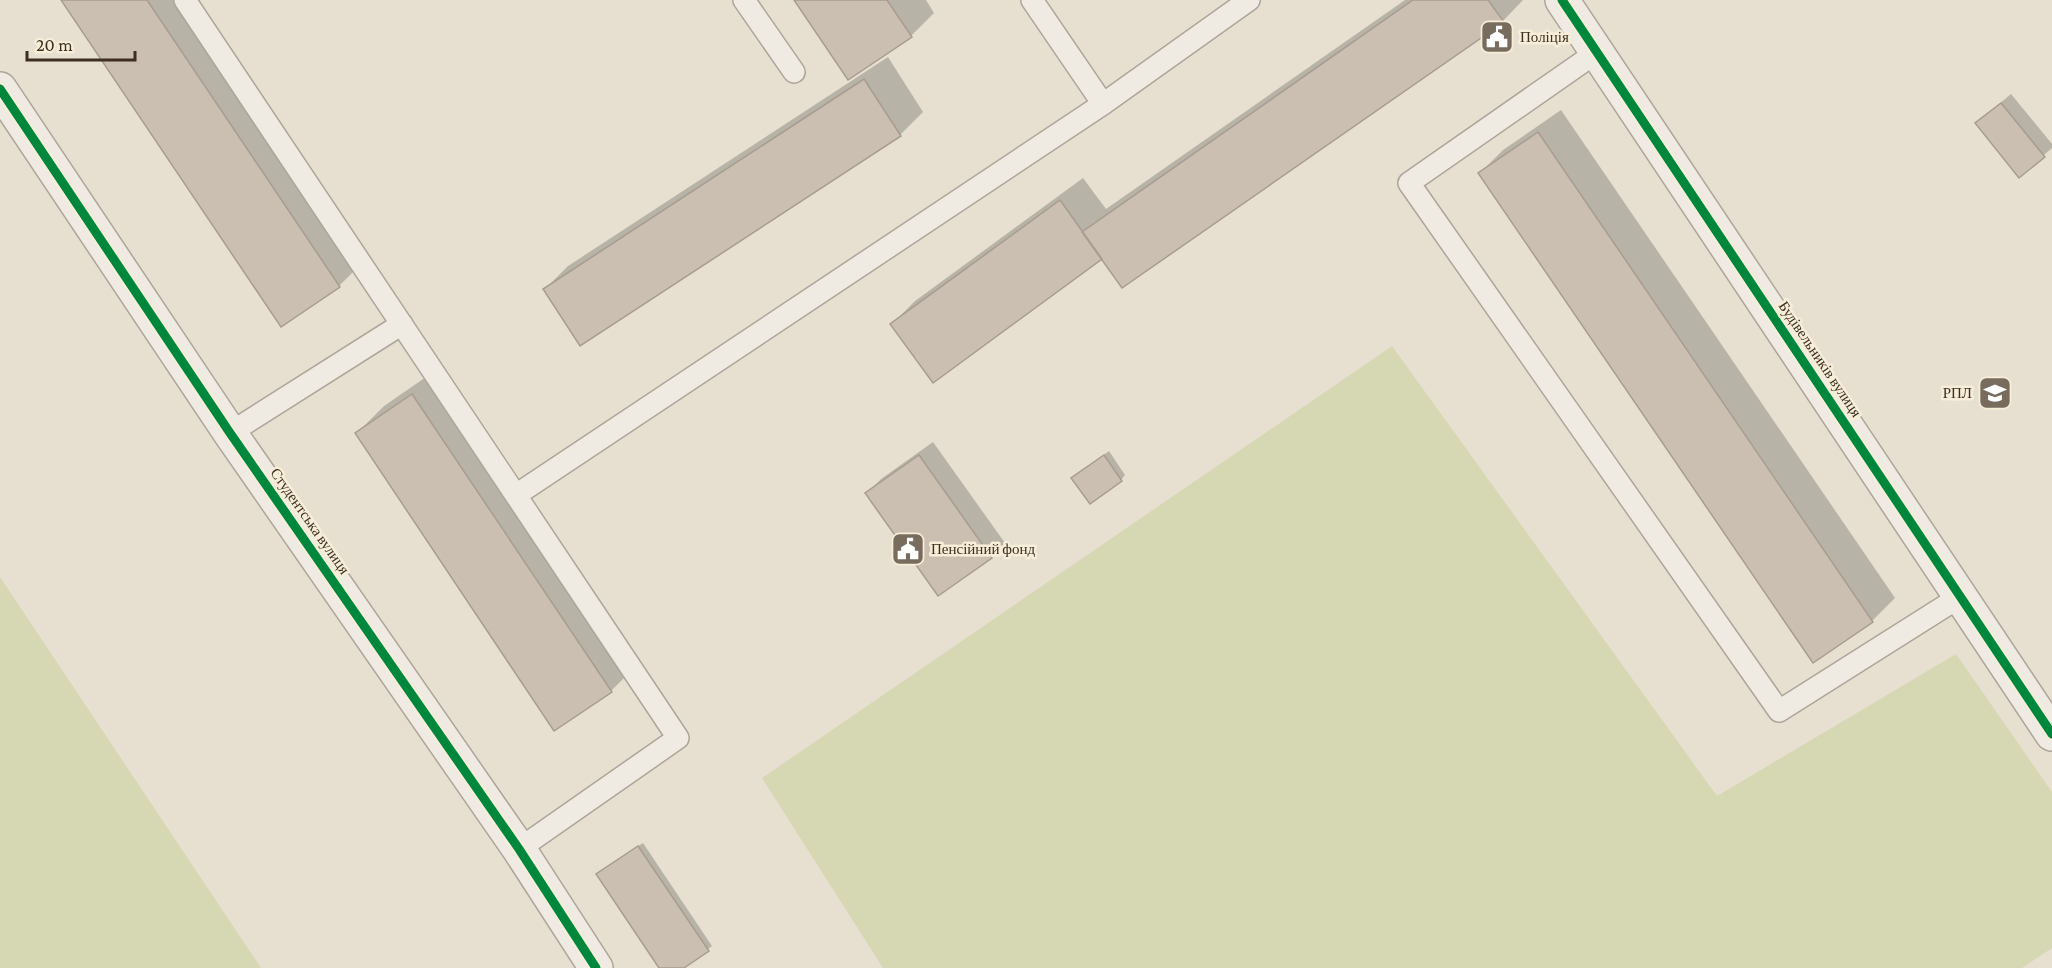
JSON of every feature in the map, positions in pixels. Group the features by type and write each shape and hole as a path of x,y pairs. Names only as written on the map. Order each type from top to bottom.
{"street":[{"name":"Будівельників вулиця","path":"1562,0 2052,734"},
{"name":"Студентська вулиця","path":"0,89 230,433 519,849 597,968"}],"lane":[{"path":"185,0 678,738 519,849"},
{"path":"744,0 794,72"},
{"path":"1032,0 1103,104"},
{"path":"516,495 1103,104 1249,0"},
{"path":"1597,52 1409,183 1779,711 1961,596"},
{"path":"230,433 402,324"}],"green space":[{"path":"1392,346 1717,796 1956,654 2052,792 2052,948 2022,968 883,968 762,778"},
{"path":"0,577 261,968 0,968"}],"building":[{"path":"61,0 147,0 340,287 281,327"},
{"path":"794,0 887,0 912,37 848,80"},
{"path":"1413,0 1488,0 1504,22 1122,288 1082,232"},
{"path":"864,79 901,136 580,346 543,289"},
{"path":"2001,103 2045,157 2019,178 1975,123"},
{"path":"1538,132 1873,622 1813,663 1478,173"},
{"path":"1060,200 1102,259 933,383 890,324"},
{"path":"412,394 612,692 554,731 355,433"},
{"path":"919,455 992,558 938,596 865,493"},
{"path":"1104,455 1122,481 1090,504 1071,478"},
{"path":"638,846 709,951 684,968 659,968 596,874"}],"cycle path":[{"path":"1562,0 2052,734"},
{"path":"0,89 230,433 519,849 596,968"}],"place":[{"name":"Поліція","path":"1497,37"},
{"name":"РПЛ","path":"1995,393"},
{"name":"Пенсійний фонд","path":"908,549"}]}
